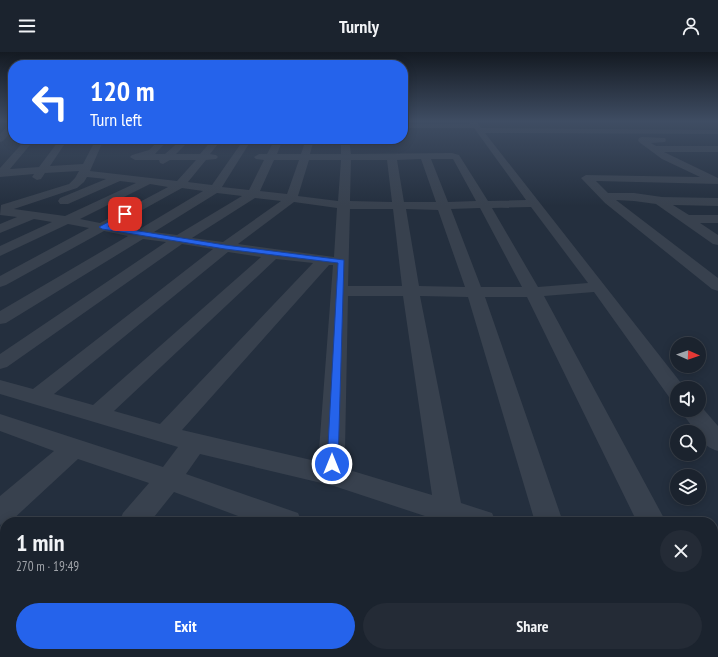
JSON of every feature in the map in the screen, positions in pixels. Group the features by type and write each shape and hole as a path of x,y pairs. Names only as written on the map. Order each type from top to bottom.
{"street":[{"path":"0,173 21,150"},
{"path":"16,206 56,150"},
{"path":"0,210 73,186 80,180 95,150"},
{"path":"0,229 32,215 118,171 135,157 154,150"},
{"path":"0,252 66,220 151,175 175,150"},
{"path":"0,282 180,185 209,150"},
{"path":"0,319 215,189 242,150"},
{"path":"0,363 179,240 253,194 273,150"},
{"path":"37,397 225,247 292,198 306,150"},
{"path":"334,476 332,450 341,291 333,261 344,205 346,150"},
{"path":"404,150 406,157"},
{"path":"135,157 425,157 438,150"},
{"path":"450,150 459,160 533,292 649,517"},
{"path":"494,150 599,287 670,383"},
{"path":"653,150 666,162 688,167 717,181"},
{"path":"394,157 392,158 411,291 449,512"},
{"path":"425,157 475,292 547,517"},
{"path":"666,162 718,158"},
{"path":"0,173 42,170 118,171 151,175 180,185 344,205 484,206 534,203"},
{"path":"717,181 586,178 605,196 718,286"},
{"path":"648,193 717,239"},
{"path":"605,196 634,197 659,201 718,202"},
{"path":"0,210 179,240 333,261"},
{"path":"686,219 718,219"},
{"path":"97,414 273,254"},
{"path":"164,434 333,261"},
{"path":"341,291 533,292 599,287"},
{"path":"0,387 194,443 334,476 466,517"},
{"path":"697,417 718,442"},
{"path":"5,428 74,448 169,479 274,517"},
{"path":"137,517 169,479 194,443"},
{"path":"0,514 74,448"}],"route":[{"path":"125,214 102,227 225,247 342,262 332,464"}]}
